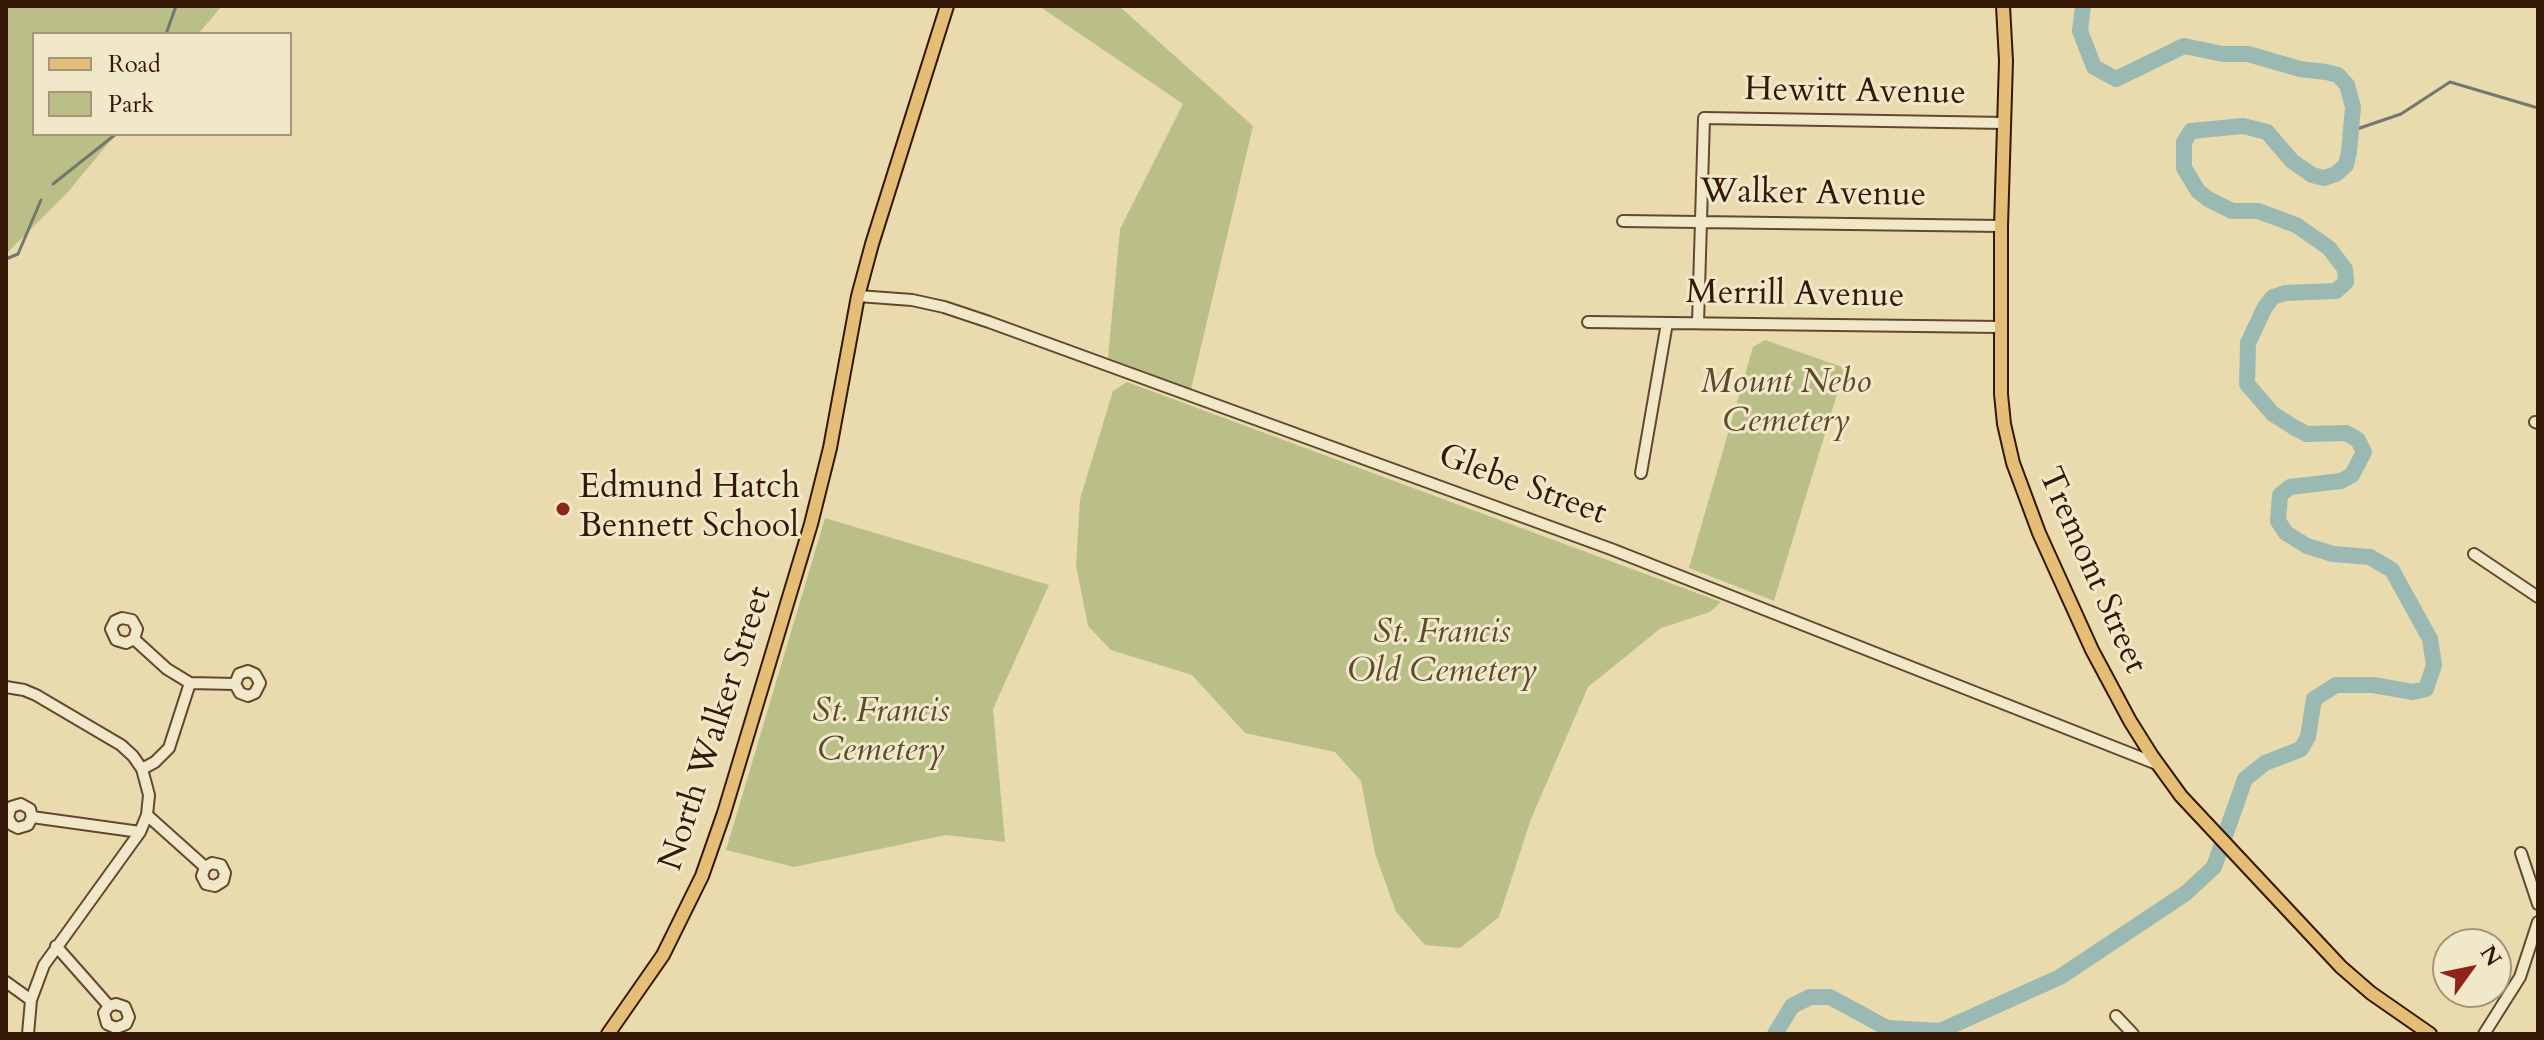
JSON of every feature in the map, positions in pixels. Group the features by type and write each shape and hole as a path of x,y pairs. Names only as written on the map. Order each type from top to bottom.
{"main road":[{"name":"North Walker Street","path":"608,1034 647,979 680,922 702,876 724,813 815,509 830,448 858,296 881,212 947,6"},
{"name":"Tremont Street","path":"2003,6 2006,61 2001,226 2002,404 2009,451 2018,481 2054,571 2092,650 2157,764 2205,822 2341,967 2371,993 2430,1034"}],"street":[{"name":"Hewitt Avenue","path":"1701,222 1704,118 2005,123"},
{"name":"Walker Avenue","path":"1623,221 2001,226"},
{"path":"1698,323 1701,222"},
{"name":"Glebe Street","path":"858,296 920,302 989,322 1611,549 2157,764"},
{"name":"Merrill Avenue","path":"1588,322 2000,327"},
{"path":"1641,473 1667,323"},
{"path":"2474,554 2538,597"},
{"path":"134,639 167,669 190,683 235,684"},
{"path":"142,769 155,762 169,748 190,683"},
{"path":"6,687 36,695 128,750 142,769 149,795 147,815 140,832 56,946 39,975 31,1000 28,1034"},
{"path":"147,815 205,867"},
{"path":"32,817 140,832"},
{"path":"2521,853 2538,904"},
{"path":"2484,1034 2520,977 2538,922"},
{"path":"56,946 109,1006"},
{"path":"6,982 31,1000"},
{"path":"2116,1016 2133,1034"}],"green space":[{"path":"6,6 222,6 200,32 32,32 32,136 114,136 68,192 6,254"},
{"path":"1039,6 1119,6 1253,126 1191,389 1108,358 1120,229 1183,104"},
{"name":"Mount Nebo Cemetery","path":"1765,340 1845,368 1774,601 1689,568 1753,347"},
{"name":"St. Francis Old Cemetery","path":"1127,382 1721,602 1710,612 1661,628 1588,687 1531,819 1499,917 1460,948 1425,945 1396,912 1375,853 1361,781 1335,752 1245,733 1192,675 1111,650 1088,626 1076,566 1080,499 1113,391"},
{"name":"St. Francis Cemetery","path":"825,518 1049,585 993,709 1005,842 946,835 794,867 726,850"}],"waterway":[{"path":"167,32 176,6"},
{"path":"1775,1034 1792,1006 1810,997 1830,997 1887,1028 1940,1031 2060,977 2186,893 2214,867 2245,779 2265,763 2301,749 2308,737 2314,699 2336,685 2373,685 2413,692 2426,689 2434,665 2430,639 2392,570 2370,557 2333,554 2307,546 2286,533 2278,521 2280,495 2290,487 2341,481 2352,475 2364,452 2358,440 2346,433 2307,434 2295,428 2273,414 2247,384 2248,343 2273,297 2285,293 2336,291 2346,282 2345,269 2329,248 2296,225 2258,211 2232,211 2208,199 2198,191 2184,168 2184,142 2191,131 2243,126 2267,132 2292,161 2312,175 2324,178 2336,174 2346,165 2349,152 2353,107 2347,85 2338,75 2326,72 2300,69 2248,54 2223,54 2184,46 2116,79 2094,67 2080,31 2083,6"},
{"path":"2351,131 2401,114 2450,82 2538,108"},
{"path":"53,184 113,136"},
{"path":"6,259 18,254 41,200"}],"place":[{"name":"Edmund Hatch Bennett School","path":"563,509"}]}
